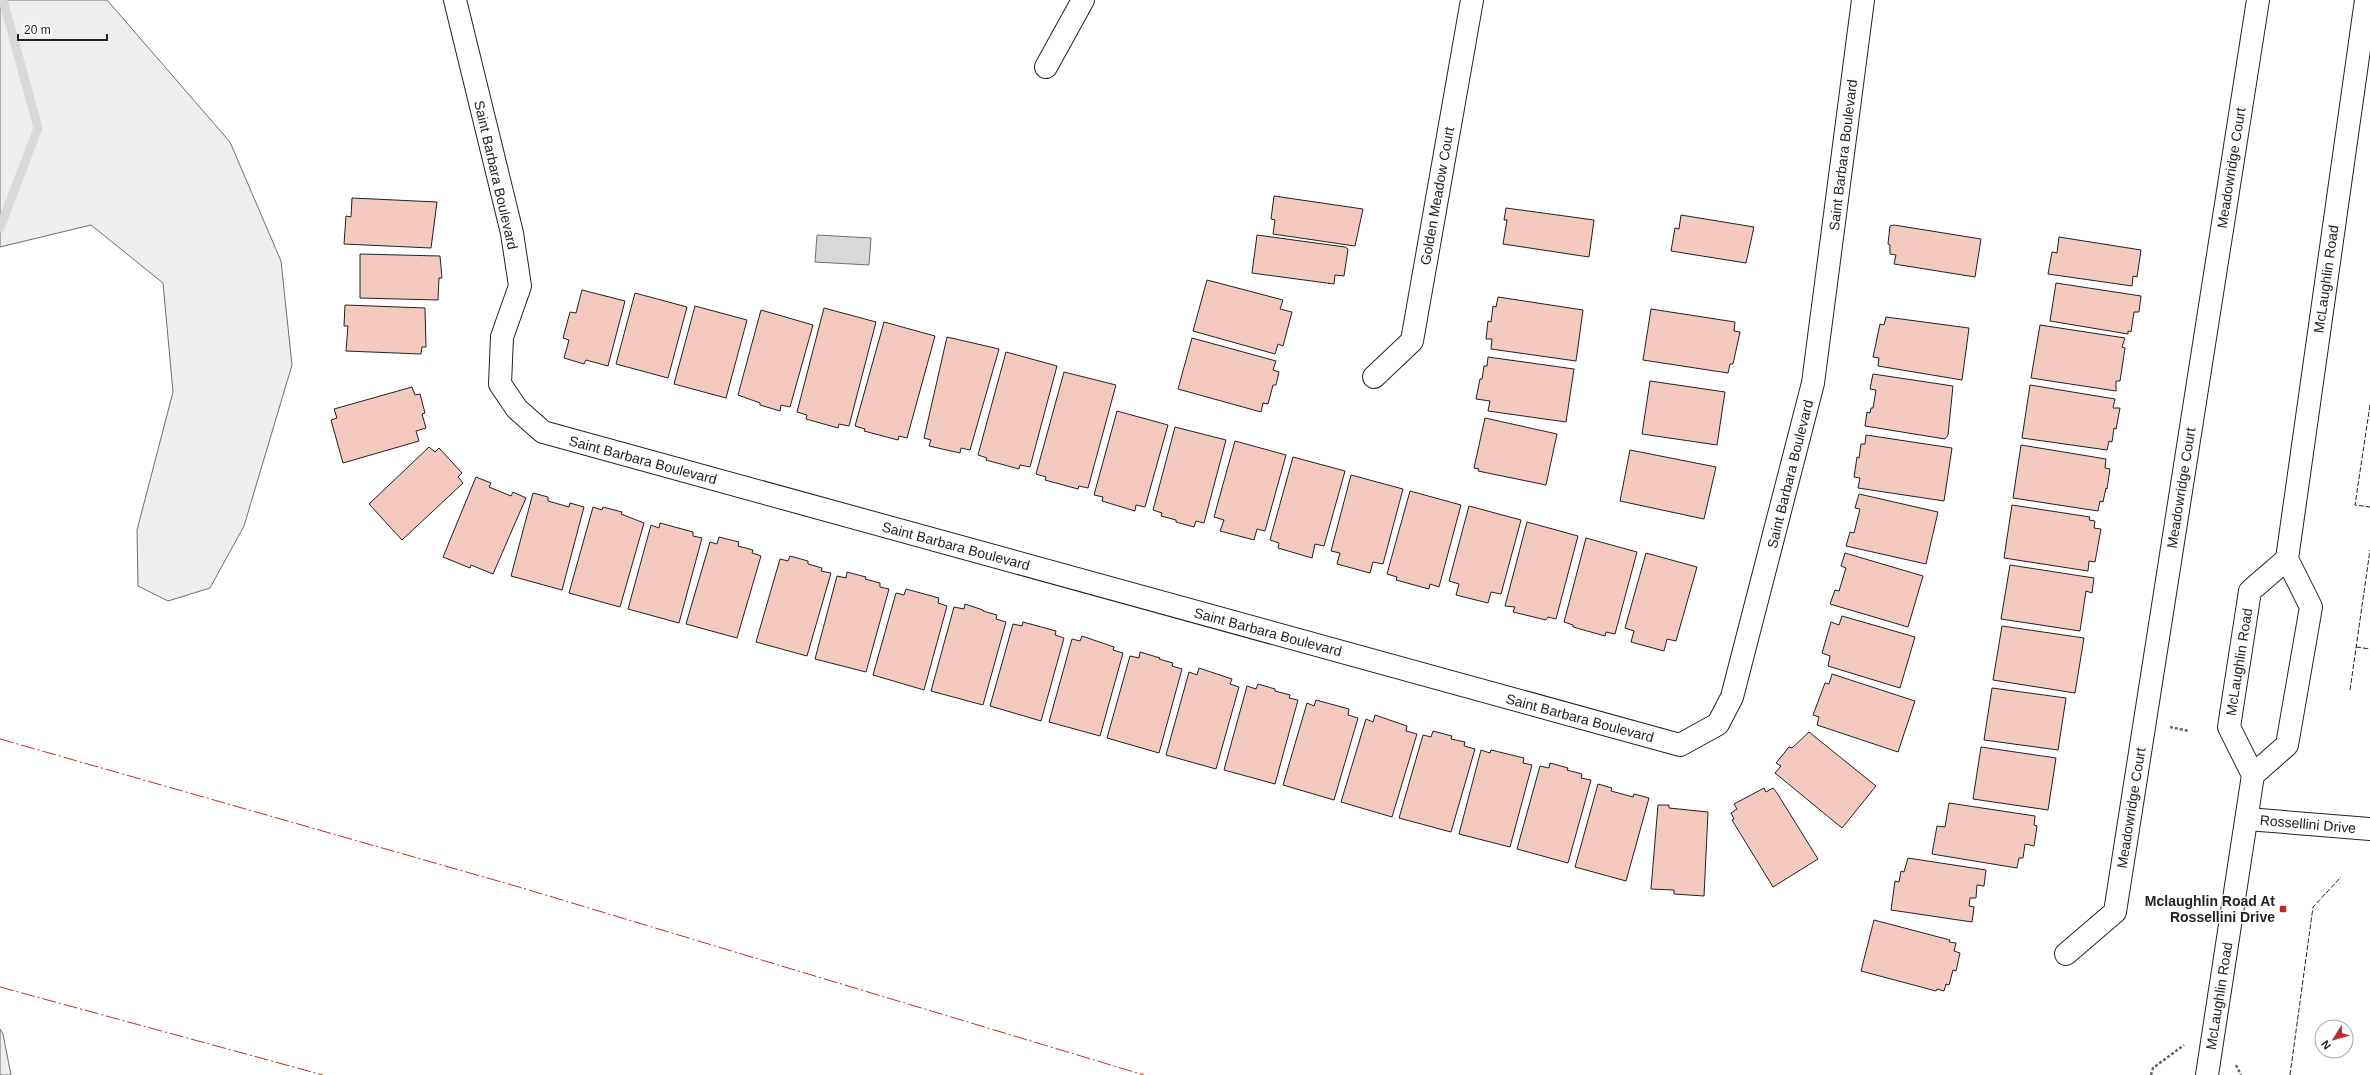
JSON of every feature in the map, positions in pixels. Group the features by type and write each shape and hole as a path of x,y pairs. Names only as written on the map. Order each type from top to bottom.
{"street":[{"name":"Saint Barbara Boulevard","path":"455,0 512,233 520,286 502,337 500,384 518,409 543,432 1680,745 1718,724 1732,697 1813,383 1863,0"},
{"path":"1046,67 1083,0"},
{"name":"Golden Meadow Court","path":"1374,377 1412,341 1472,0"},
{"name":"Meadowridge Court","path":"2066,954 2115,912 2258,0"},
{"name":"McLaughlin Road","path":"2207,1075 2253,775 2229,727 2230,719 2250,591 2287,559 2366,0"},
{"path":"2253,775 2287,745 2312,607 2287,559"},
{"name":"Rossellini Drive","path":"2247,819 2370,829"}],"path":[{"path":"2151,1075 2153,1068"}],"shaded area":[{"path":"0,0 107,0 230,142 281,261 292,365 244,526 210,588 168,601 138,586 137,530 173,392 163,283 91,225 0,247"},
{"path":"817,235 871,238 869,265 815,262"},
{"path":"0,1029 3,1034 11,1075 0,1075"}],"building":[{"path":"1274,196 1363,209 1355,246 1273,234 1275,220 1271,219"},
{"path":"352,198 437,202 431,248 344,244 346,216 351,217"},
{"path":"1506,208 1594,220 1589,257 1503,244 1507,220 1504,220"},
{"path":"1681,215 1754,227 1746,263 1671,251 1675,228 1679,229"},
{"path":"1894,225 1981,239 1975,277 1894,264 1896,255 1890,254 1890,245 1888,244 1890,226"},
{"path":"1257,235 1345,247 1348,249 1344,276 1335,275 1334,284 1252,273"},
{"path":"2059,237 2141,250 2137,277 2133,276 2132,286 2048,274 2052,252 2057,253"},
{"path":"360,254 440,256 442,278 439,278 438,300 360,298"},
{"path":"1207,280 1283,300 1280,309 1292,312 1283,346 1278,344 1275,354 1193,331"},
{"path":"2056,283 2141,296 2139,312 2134,312 2131,332 2128,331 2128,334 2050,321"},
{"path":"582,290 625,301 608,366 586,360 584,364 564,358 569,340 563,338 570,312 576,313"},
{"path":"635,293 687,307 668,378 616,364"},
{"path":"1498,297 1583,310 1576,361 1491,349 1492,339 1486,339 1488,321 1491,322 1493,306 1496,307"},
{"path":"345,305 425,308 426,347 422,347 421,354 346,351 348,326 344,326"},
{"path":"695,306 747,320 726,398 674,384"},
{"path":"824,308 876,322 849,426 839,424 838,428 806,419 807,415 797,412"},
{"path":"1651,309 1735,322 1734,331 1740,332 1733,364 1730,364 1728,373 1643,360"},
{"path":"761,310 813,325 790,407 781,405 780,411 760,405 760,403 738,395"},
{"path":"1886,317 1969,328 1962,380 1878,366 1879,358 1873,357 1880,324 1884,325"},
{"path":"884,322 935,336 907,438 899,436 898,440 864,431 865,429 855,426"},
{"path":"2040,325 2125,338 2122,347 2125,348 2120,381 2116,381 2116,391 2031,378"},
{"path":"947,337 999,349 970,450 961,448 960,453 929,446 931,440 924,438"},
{"path":"1192,338 1276,361 1273,370 1279,372 1276,385 1273,385 1268,404 1263,403 1261,412 1178,389"},
{"path":"1006,352 1057,366 1030,467 1020,465 1019,469 986,460 987,458 978,455"},
{"path":"1488,357 1574,369 1566,422 1488,411 1490,401 1476,399 1480,379 1482,379 1484,366 1487,366"},
{"path":"1064,372 1116,385 1088,488 1079,486 1078,489 1045,480 1046,477 1036,474"},
{"path":"1873,374 1953,386 1948,435 1945,439 1865,426 1867,412 1870,413 1871,408 1873,408 1876,390 1870,389"},
{"path":"1650,381 1725,392 1717,445 1642,434"},
{"path":"2030,385 2115,399 2113,408 2120,408 2116,429 2114,428 2112,442 2109,441 2107,450 2022,438"},
{"path":"412,387 415,395 420,394 425,413 422,414 426,428 416,431 419,441 343,463 331,420 337,418 334,409"},
{"path":"1117,411 1168,425 1145,507 1136,505 1135,511 1102,501 1103,497 1094,495"},
{"path":"1485,418 1557,434 1546,485 1478,471 1479,469 1474,468"},
{"path":"1175,427 1226,440 1204,523 1196,521 1194,527 1161,516 1162,513 1153,510"},
{"path":"1866,435 1952,448 1944,501 1858,488 1860,478 1854,477 1857,457 1859,458 1861,444 1865,444"},
{"path":"1235,441 1286,455 1265,531 1257,529 1254,540 1220,531 1224,520 1214,517"},
{"path":"2021,445 2106,459 2105,468 2110,469 2107,489 2106,488 2103,502 2100,501 2098,511 2013,498"},
{"path":"429,447 435,452 439,448 462,473 458,477 463,483 402,540 369,504"},
{"path":"1630,450 1716,467 1704,519 1620,501"},
{"path":"1293,457 1345,471 1324,546 1315,544 1312,558 1278,548 1279,543 1270,540"},
{"path":"1351,475 1403,489 1383,564 1373,562 1370,573 1337,564 1340,553 1331,551"},
{"path":"476,477 491,483 489,487 511,496 513,492 526,498 493,574 471,565 470,568 443,557"},
{"path":"1410,491 1461,505 1439,587 1430,584 1429,589 1396,580 1397,577 1387,574"},
{"path":"533,493 548,497 548,501 569,507 570,503 584,507 562,590 511,576"},
{"path":"1859,494 1938,512 1926,564 1846,546 1850,532 1854,533 1860,509 1855,508"},
{"path":"2012,505 2090,517 2089,520 2095,521 2094,528 2101,529 2095,562 2089,561 2088,571 2004,558"},
{"path":"1469,506 1521,520 1501,594 1491,592 1488,603 1456,595 1459,584 1449,581"},
{"path":"593,507 602,510 603,507 622,512 621,514 644,523 620,607 569,593"},
{"path":"1527,522 1578,536 1556,619 1548,617 1546,620 1513,612 1515,607 1505,606"},
{"path":"660,523 693,532 693,536 702,538 679,623 628,609 651,525 659,528"},
{"path":"719,537 739,542 738,546 753,550 752,553 761,556 737,638 686,624 710,542 717,544"},
{"path":"1586,538 1637,552 1615,634 1606,632 1605,636 1573,627 1573,625 1564,622"},
{"path":"1646,553 1697,567 1676,641 1667,639 1664,651 1631,642 1634,631 1625,628"},
{"path":"1845,553 1923,576 1908,627 1830,604 1835,590 1839,591 1846,568 1841,566"},
{"path":"790,556 808,561 808,564 822,568 821,571 831,573 807,656 756,642 780,559 788,561"},
{"path":"2010,565 2094,578 2092,593 2086,591 2080,631 2001,619"},
{"path":"847,572 866,577 865,579 880,583 880,587 889,589 866,672 815,659 837,576 846,578"},
{"path":"906,589 939,598 938,603 947,606 924,690 873,675 896,593 904,595"},
{"path":"965,604 997,615 996,619 1006,622 983,705 931,691 954,607 964,609"},
{"path":"1842,616 1915,637 1900,688 1828,666 1830,656 1822,653 1831,622 1839,625"},
{"path":"1023,622 1056,631 1055,635 1064,638 1041,721 990,706 1013,624 1022,626"},
{"path":"2002,626 2084,638 2075,693 1993,680"},
{"path":"1082,636 1114,647 1113,650 1123,653 1100,736 1049,722 1072,639 1080,641"},
{"path":"1140,652 1173,663 1172,666 1182,669 1159,753 1107,738 1130,656 1139,658"},
{"path":"1199,668 1232,679 1230,684 1239,687 1216,769 1166,755 1189,672 1197,675"},
{"path":"1832,674 1915,701 1898,752 1817,725 1819,717 1813,715 1825,683 1829,684"},
{"path":"1258,684 1290,695 1289,698 1298,700 1275,784 1224,770 1247,686 1256,689"},
{"path":"1992,688 2066,698 2058,750 1984,740"},
{"path":"1316,700 1349,709 1348,715 1358,718 1334,800 1283,785 1307,703 1314,706"},
{"path":"1375,715 1407,726 1406,731 1417,734 1392,817 1341,802 1366,719 1373,722"},
{"path":"1433,731 1452,736 1451,739 1465,742 1464,746 1475,749 1451,832 1399,818 1423,735 1431,737"},
{"path":"1809,732 1876,786 1842,828 1775,773 1781,766 1776,763 1789,747 1792,748"},
{"path":"1981,747 2056,758 2048,810 1973,799"},
{"path":"1481,750 1490,753 1491,750 1524,758 1523,763 1532,765 1510,847 1459,834"},
{"path":"1550,763 1568,768 1567,770 1582,774 1581,778 1591,780 1568,863 1517,849 1540,766 1549,768"},
{"path":"1598,784 1612,788 1611,791 1633,797 1634,794 1649,798 1626,881 1575,867"},
{"path":"1764,788 1766,792 1773,788 1777,793 1818,859 1773,887 1732,820 1734,819 1731,813 1737,809 1734,804"},
{"path":"1949,803 2035,816 2034,825 2037,826 2034,846 2025,844 2023,858 2019,858 2017,868 1932,854 1937,826 1945,827"},
{"path":"1658,805 1669,805 1669,808 1708,812 1704,896 1674,894 1674,890 1651,889"},
{"path":"1908,858 1986,870 1984,886 1977,885 1976,898 1970,898 1969,906 1974,907 1972,922 1891,910 1895,881 1899,882 1901,871 1904,872"},
{"path":"1874,920 1950,940 1949,942 1956,943 1954,951 1960,953 1956,971 1953,970 1949,985 1946,984 1944,991 1937,989 1936,991 1861,971"}],"waterway":[{"path":"0,228 38,128 3,0"}],"fence":[{"path":"2370,405 2355,505 2370,507"},
{"path":"2350,690 2370,550"},
{"path":"2356,647 2370,649"},
{"path":"2290,1075 2313,907 2341,877"}],"power":[{"path":"0,739 519,887 1144,1075"},
{"path":"0,987 323,1075"}],"place":[{"name":"Mclaughlin Road At Rossellini Drive","path":"2283,909"}]}
